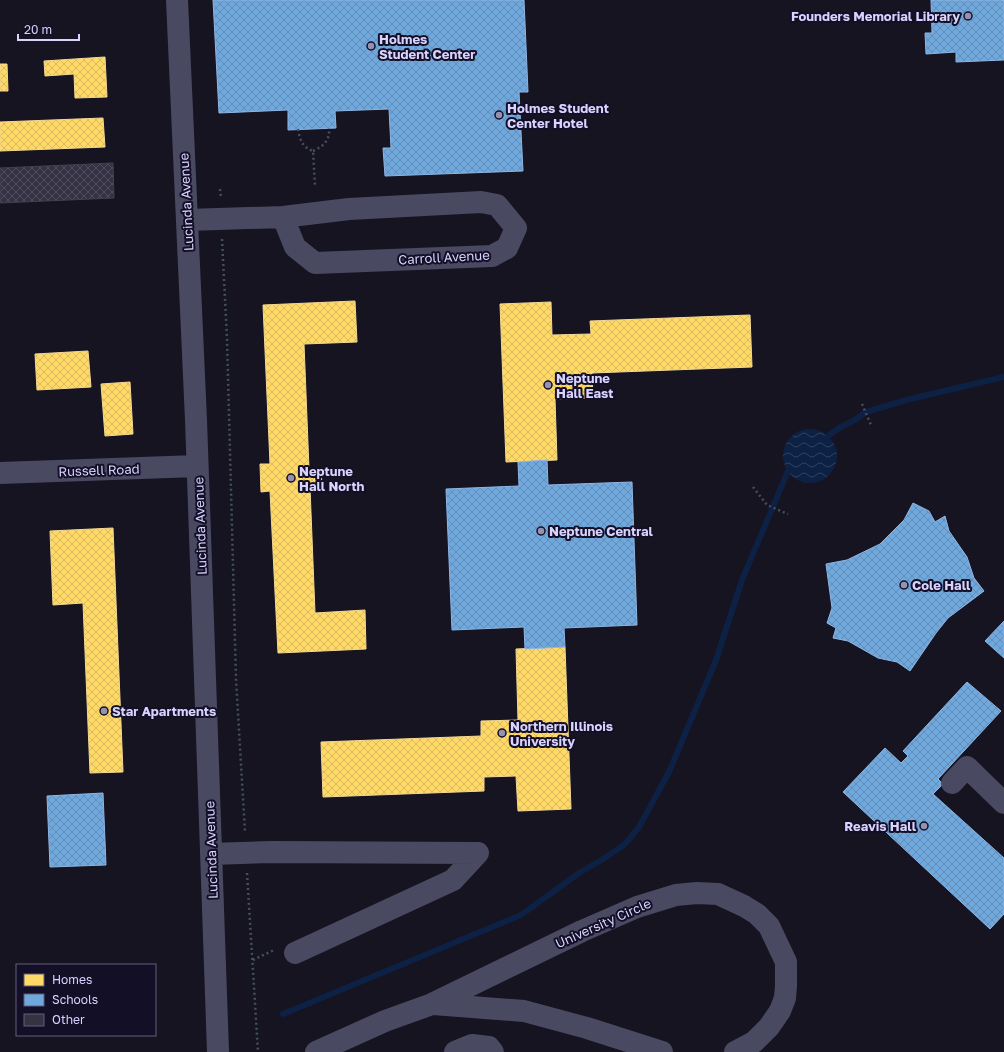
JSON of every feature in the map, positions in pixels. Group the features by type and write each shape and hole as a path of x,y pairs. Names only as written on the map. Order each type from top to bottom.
{"street":[{"name":"Lucinda Avenue","path":"177,0 197,466 218,1052"},
{"name":"Carroll Avenue","path":"187,220 283,217 349,209 481,202 498,205 516,228 507,248 492,256 315,263 295,247 283,217"},
{"name":"Russell Road","path":"0,473 197,466"},
{"path":"952,783 967,767 1004,803"},
{"path":"211,854 478,853 453,880 296,953"},
{"name":"University Circle","path":"316,1052 385,1021 432,1004 637,906 676,894 697,892 718,894 744,906 764,920 776,939 786,962 785,998 780,1011 769,1027 754,1042 735,1052"},
{"name":"University Circle","path":"432,1004 524,1011 587,1028 662,1052"},
{"path":"455,1052 472,1045 489,1046 493,1052"}],"path":[{"path":"313,151 325,144 329,136 329,128"},
{"path":"298,129 300,141 304,146 313,151"},
{"path":"313,151 314,186"},
{"path":"222,257 226,338 236,679 258,1052"},
{"path":"862,404 871,425"},
{"path":"753,487 767,505 788,514"}],"water":[{"path":"810,429 820,431 829,437 835,446 837,456 835,466 829,475 820,481 810,483 800,481 791,475 785,466 783,456 785,446 791,437 800,431"}],"building: Homes":[{"path":"105,57 107,97 75,98 74,74 45,76 44,61"},
{"path":"0,64 7,64 8,91 0,91"},
{"path":"103,118 105,147 0,151 0,122"},
{"name":"Neptune Hall North","path":"355,301 357,342 304,344 309,469 321,468 322,487 310,487 315,613 365,610 366,649 278,653 270,491 261,492 260,464 270,464 263,305"},
{"name":"Neptune Hall East","path":"551,302 552,335 591,334 590,321 750,315 752,367 592,373 593,398 555,399 557,460 506,462 500,304"},
{"path":"88,351 91,387 37,390 35,354"},
{"path":"130,382 133,434 105,436 101,384"},
{"name":"Star Apartments","path":"113,528 123,772 90,773 83,603 53,605 50,531"},
{"path":"565,647 571,809 518,811 516,776 484,777 484,791 323,797 321,742 481,736 481,721 518,720 516,649"}],"building: Schools":[{"name":"Holmes Student Center","path":"213,0 524,0 528,92 519,92 523,171 385,176 383,148 391,148 389,109 335,111 336,128 288,130 288,110 219,113"},
{"name":"Founders Memorial Library","path":"931,0 1004,0 1004,60 956,62 956,52 926,54 925,33 932,33"},
{"name":"Neptune Central","path":"547,460 548,485 632,482 637,625 564,628 565,647 525,649 524,627 452,630 446,489 519,486 518,462"},
{"name":"Cole Hall","path":"913,503 929,511 935,522 945,516 949,531 967,557 974,578 984,591 948,618 910,671 897,662 878,658 848,641 833,638 836,628 827,623 832,608 826,564 847,560 880,544 904,520"},
{"path":"1004,621 1004,658 985,641"},
{"name":"Reavis Hall","path":"967,682 1001,711 938,779 943,784 933,794 1004,858 1004,914 990,929 843,792 885,748 901,763 908,756 903,751"},
{"path":"103,793 106,865 50,867 47,796"}],"building: Other":[{"path":"113,163 114,198 0,203 0,168"}],"waterway":[{"path":"828,436 866,412 910,399 1004,377"},
{"path":"283,1014 521,915 579,873 624,845 639,827 669,772 716,660 742,580 788,471"}],"place":[{"name":"Founders Memorial Library","path":"968,16"},
{"name":"Holmes Student Center","path":"371,46"},
{"name":"Holmes Student Center Hotel","path":"499,115"},
{"name":"Neptune Hall East","path":"548,385"},
{"name":"Neptune Hall North","path":"291,478"},
{"name":"Neptune Central","path":"541,531"},
{"name":"Cole Hall","path":"904,585"},
{"name":"Star Apartments","path":"104,711"},
{"name":"Northern Illinois University","path":"502,733"},
{"name":"Reavis Hall","path":"924,826"}]}
